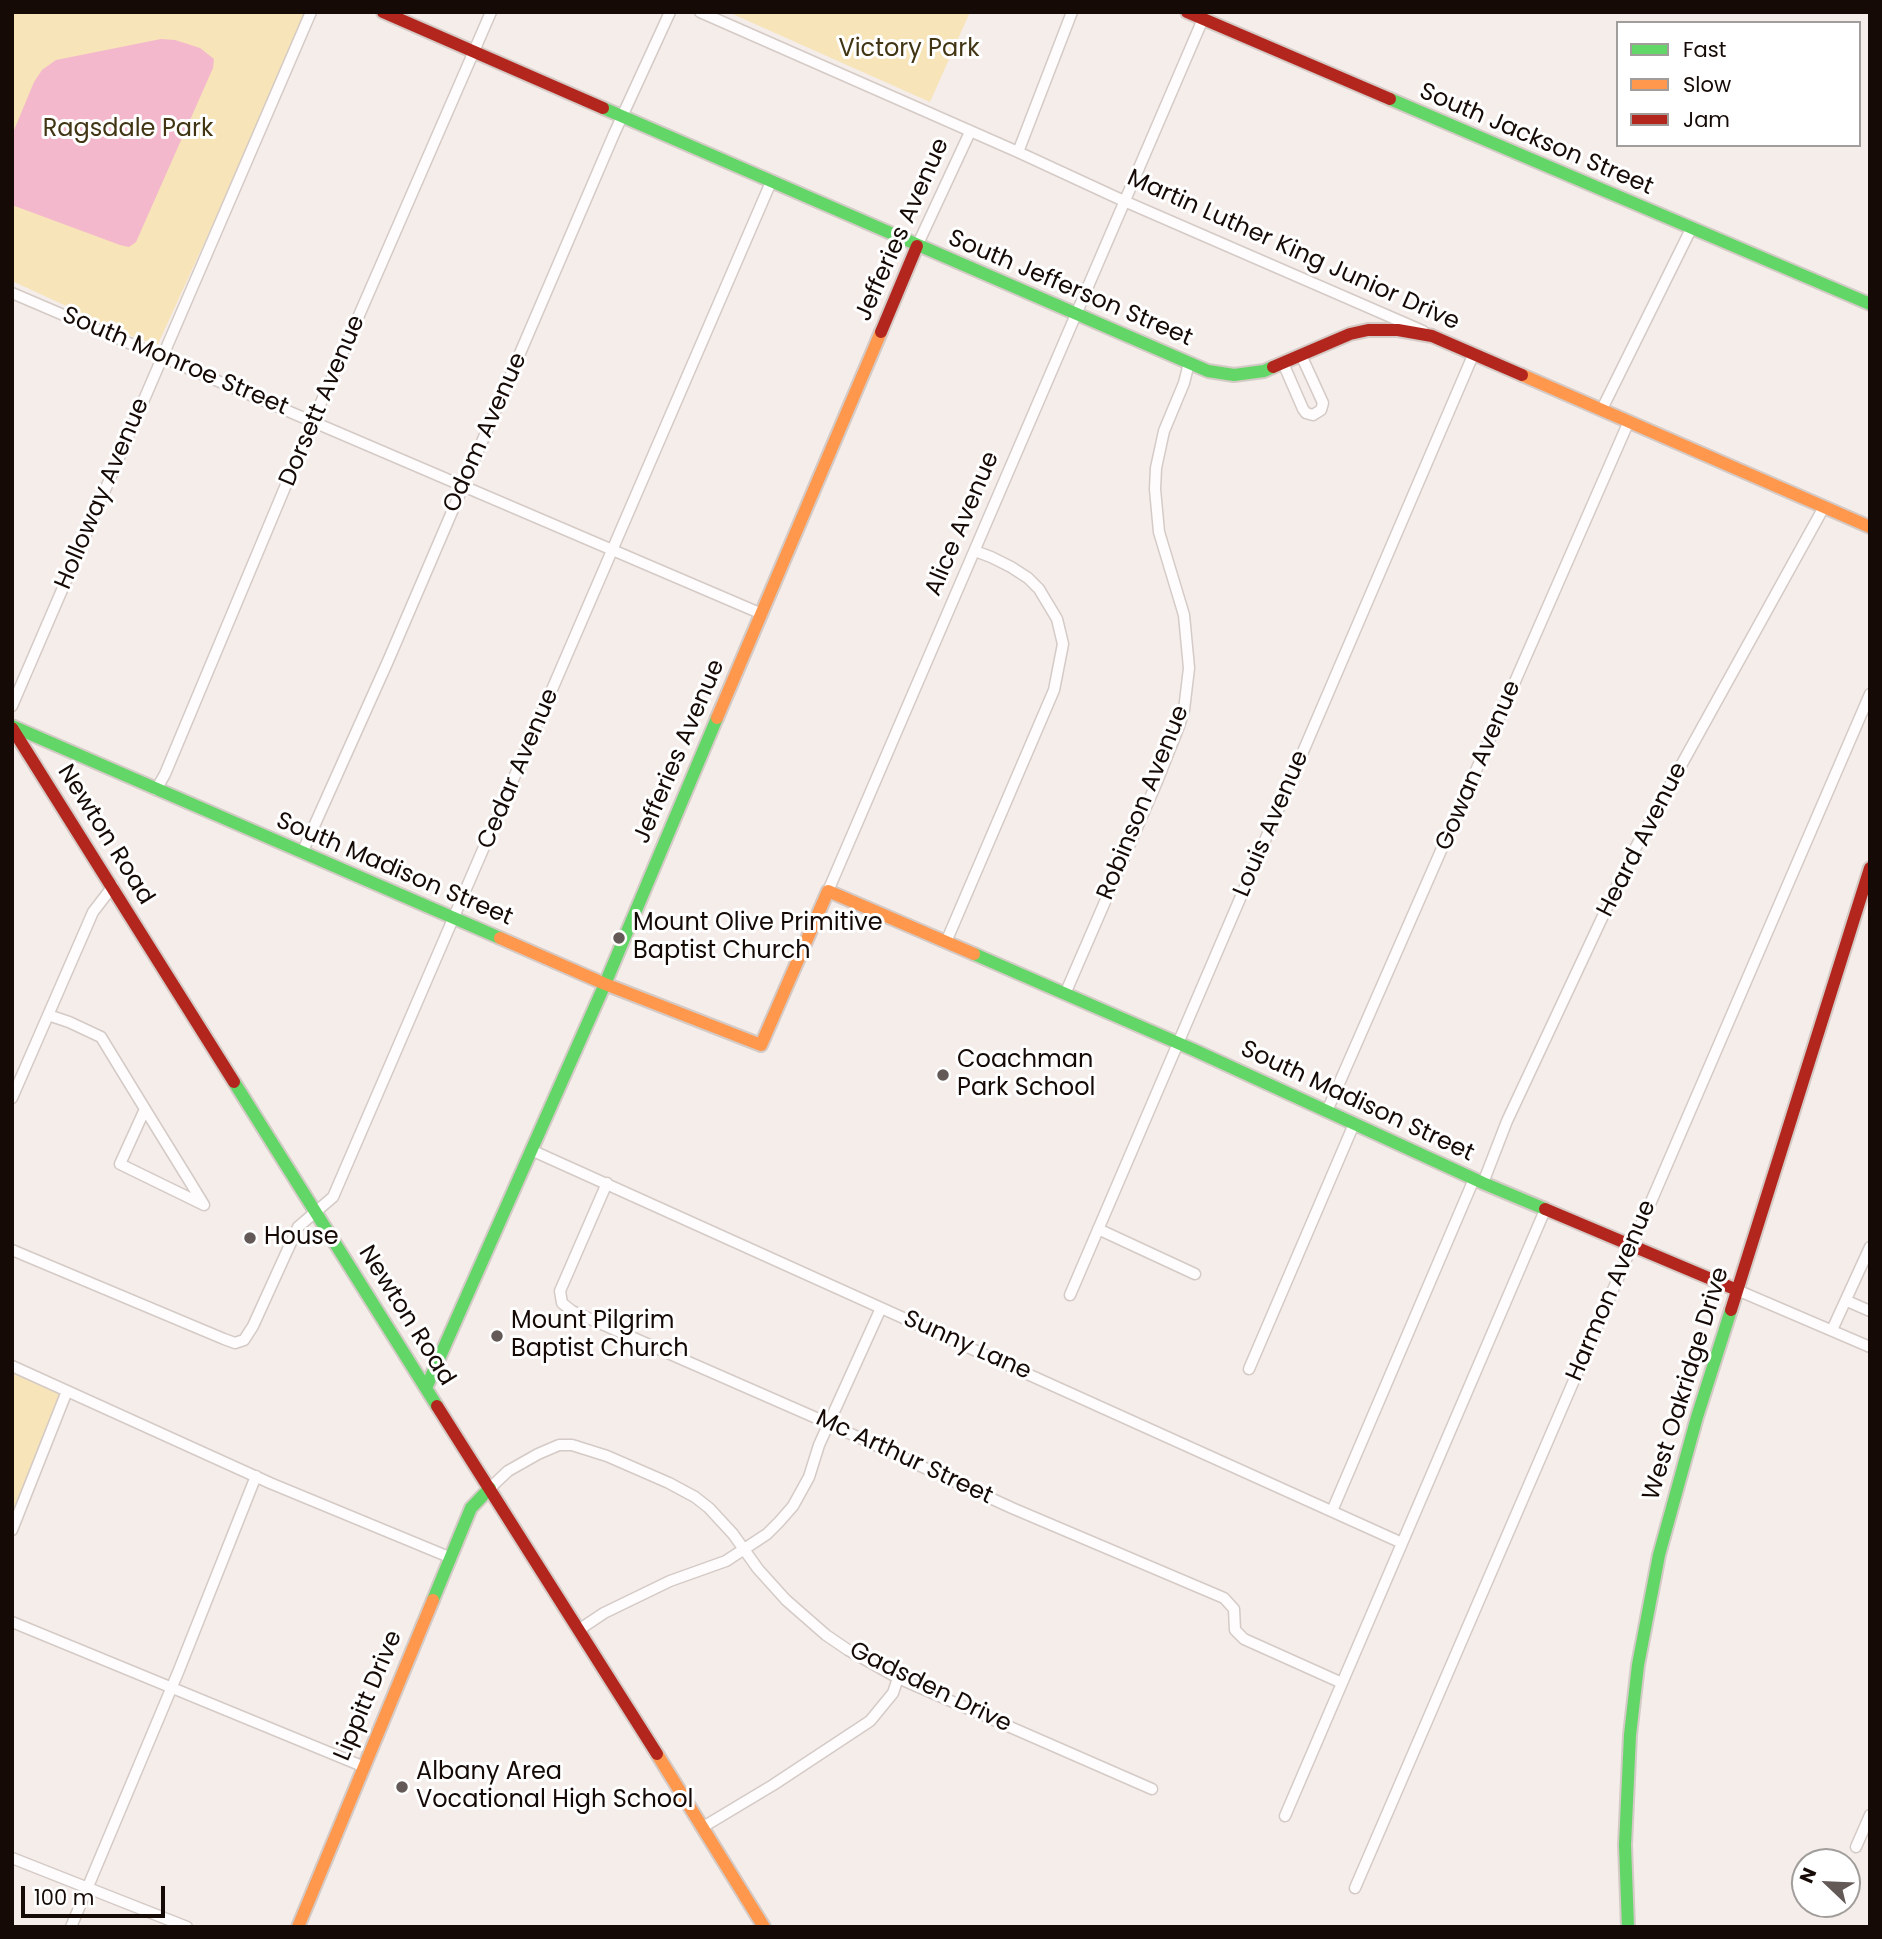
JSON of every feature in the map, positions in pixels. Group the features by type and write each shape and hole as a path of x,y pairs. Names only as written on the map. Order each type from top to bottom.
{"street":[{"name":"Holloway Avenue","path":"12,706 311,12"},
{"name":"South Jefferson Street","path":"383,12 1208,371 1234,375 1264,370 1350,334 1368,330 1398,330 1444,340"},
{"name":"Dorsett Avenue","path":"156,790 491,12"},
{"name":"Odom Avenue","path":"302,853 670,12"},
{"name":"Martin Luther King Junior Drive","path":"700,12 1124,201 1870,527"},
{"path":"1018,152 1072,12"},
{"name":"South Jackson Street","path":"1187,12 1870,304"},
{"name":"Alice Avenue","path":"761,1045 1203,19"},
{"name":"Jefferies Avenue","path":"426,1388 605,984 917,246 970,132"},
{"name":"Cedar Avenue","path":"12,1250 223,1339 235,1342 244,1340 298,1227 333,1197 771,182"},
{"path":"1602,410 1691,229"},
{"name":"South Monroe Street","path":"12,293 762,614"},
{"name":"Louis Avenue","path":"1070,1296 1474,353"},
{"path":"1283,363 1303,409 1313,415 1321,410 1323,403 1301,355"},
{"name":"Robinson Avenue","path":"1065,994 1156,785 1184,710 1189,668 1184,615 1159,532 1155,489 1156,468 1164,431 1184,383 1189,363"},
{"name":"Gowan Avenue","path":"1328,1111 1629,421"},
{"name":"Heard Avenue","path":"1332,1511 1479,1181 1632,856 1824,507"},
{"path":"946,942 1054,690 1063,644 1057,619 1039,589 1011,567 975,551"},
{"name":"Harmon Avenue","path":"1355,1888 1870,694"},
{"name":"South Madison Street","path":"12,727 605,984 761,1045"},
{"name":"Newton Road","path":"12,727 580,1629 764,1927"},
{"name":"West Oakridge Drive","path":"1628,1927 1625,1845 1633,1699 1644,1627 1667,1519 1870,868"},
{"path":"12,1098 93,912 113,886"},
{"name":"South Madison Street","path":"828,891 1179,1044 1545,1210 1870,1347"},
{"path":"48,1015 101,1037 204,1205 120,1164 145,1109"},
{"path":"1249,1368 1354,1124"},
{"name":"Sunny Lane","path":"531,1150 1402,1543"},
{"name":"Mc Arthur Street","path":"607,1183 560,1291 562,1303 572,1311 1012,1508 1224,1598 1234,1609 1235,1630 1244,1639 1342,1683"},
{"path":"1285,1816 1545,1210"},
{"path":"1098,1229 1195,1273"},
{"path":"1832,1331 1870,1247"},
{"path":"1847,1301 1870,1311"},
{"path":"580,1629 670,1581 726,1561 767,1534 793,1506 809,1477 819,1446 881,1308"},
{"path":"12,1366 256,1476 449,1558"},
{"path":"12,1530 67,1391"},
{"name":"Gadsden Drive","path":"489,1488 508,1471 559,1445 580,1446 669,1483 695,1497 724,1523 786,1600 804,1618 848,1650 898,1678 1152,1789"},
{"path":"71,1927 256,1476"},
{"name":"Lippitt Drive","path":"298,1927 449,1558 471,1508 489,1488"},
{"path":"12,1622 362,1766"},
{"path":"703,1827 870,1721 893,1693 898,1678"},
{"path":"1856,1847 1870,1815"},
{"path":"12,1858 187,1927"}],"green space":[{"name":"Ragsdale Park","path":"12,12 310,12 158,344 138,339 12,281"},
{"name":"Victory Park","path":"728,12 970,12 930,102"},
{"path":"12,1369 64,1393 12,1521"}],"shaded area":[{"path":"161,39 175,40 200,48 214,59 213,68 136,242 129,247 120,245 12,205 12,135 34,82 42,70 56,60"}],"traffic: fast":[{"path":"1390,99 1870,304"},
{"path":"603,108 1208,371 1234,375 1264,371 1273,367"},
{"path":"426,1388 605,984 717,718"},
{"path":"12,726 500,938"},
{"path":"974,954 1545,1209"},
{"path":"234,1082 437,1406"},
{"path":"1628,1927 1625,1845 1630,1735 1638,1665 1659,1555 1697,1417 1731,1310"},
{"path":"433,1600 471,1508 490,1488"}],"traffic: slow":[{"path":"717,718 881,332"},
{"path":"1522,375 1870,527"},
{"path":"500,938 605,984 761,1045 828,891 974,954"},
{"path":"298,1927 433,1600"},
{"path":"657,1754 764,1927"}],"traffic: jam":[{"path":"383,12 603,108"},
{"path":"1187,12 1390,99"},
{"path":"881,332 917,246"},
{"path":"1273,367 1350,334 1368,330 1398,330 1432,336 1522,375"},
{"path":"12,728 234,1082"},
{"path":"1731,1310 1870,868"},
{"path":"1545,1209 1737,1290"},
{"path":"437,1406 657,1754"}],"place":[{"name":"Mount Olive Primitive Baptist Church","path":"619,938"},
{"name":"Coachman Park School","path":"943,1075"},
{"name":"House","path":"250,1238"},
{"name":"Mount Pilgrim Baptist Church","path":"497,1336"},
{"name":"Albany Area Vocational High School","path":"402,1787"}]}
